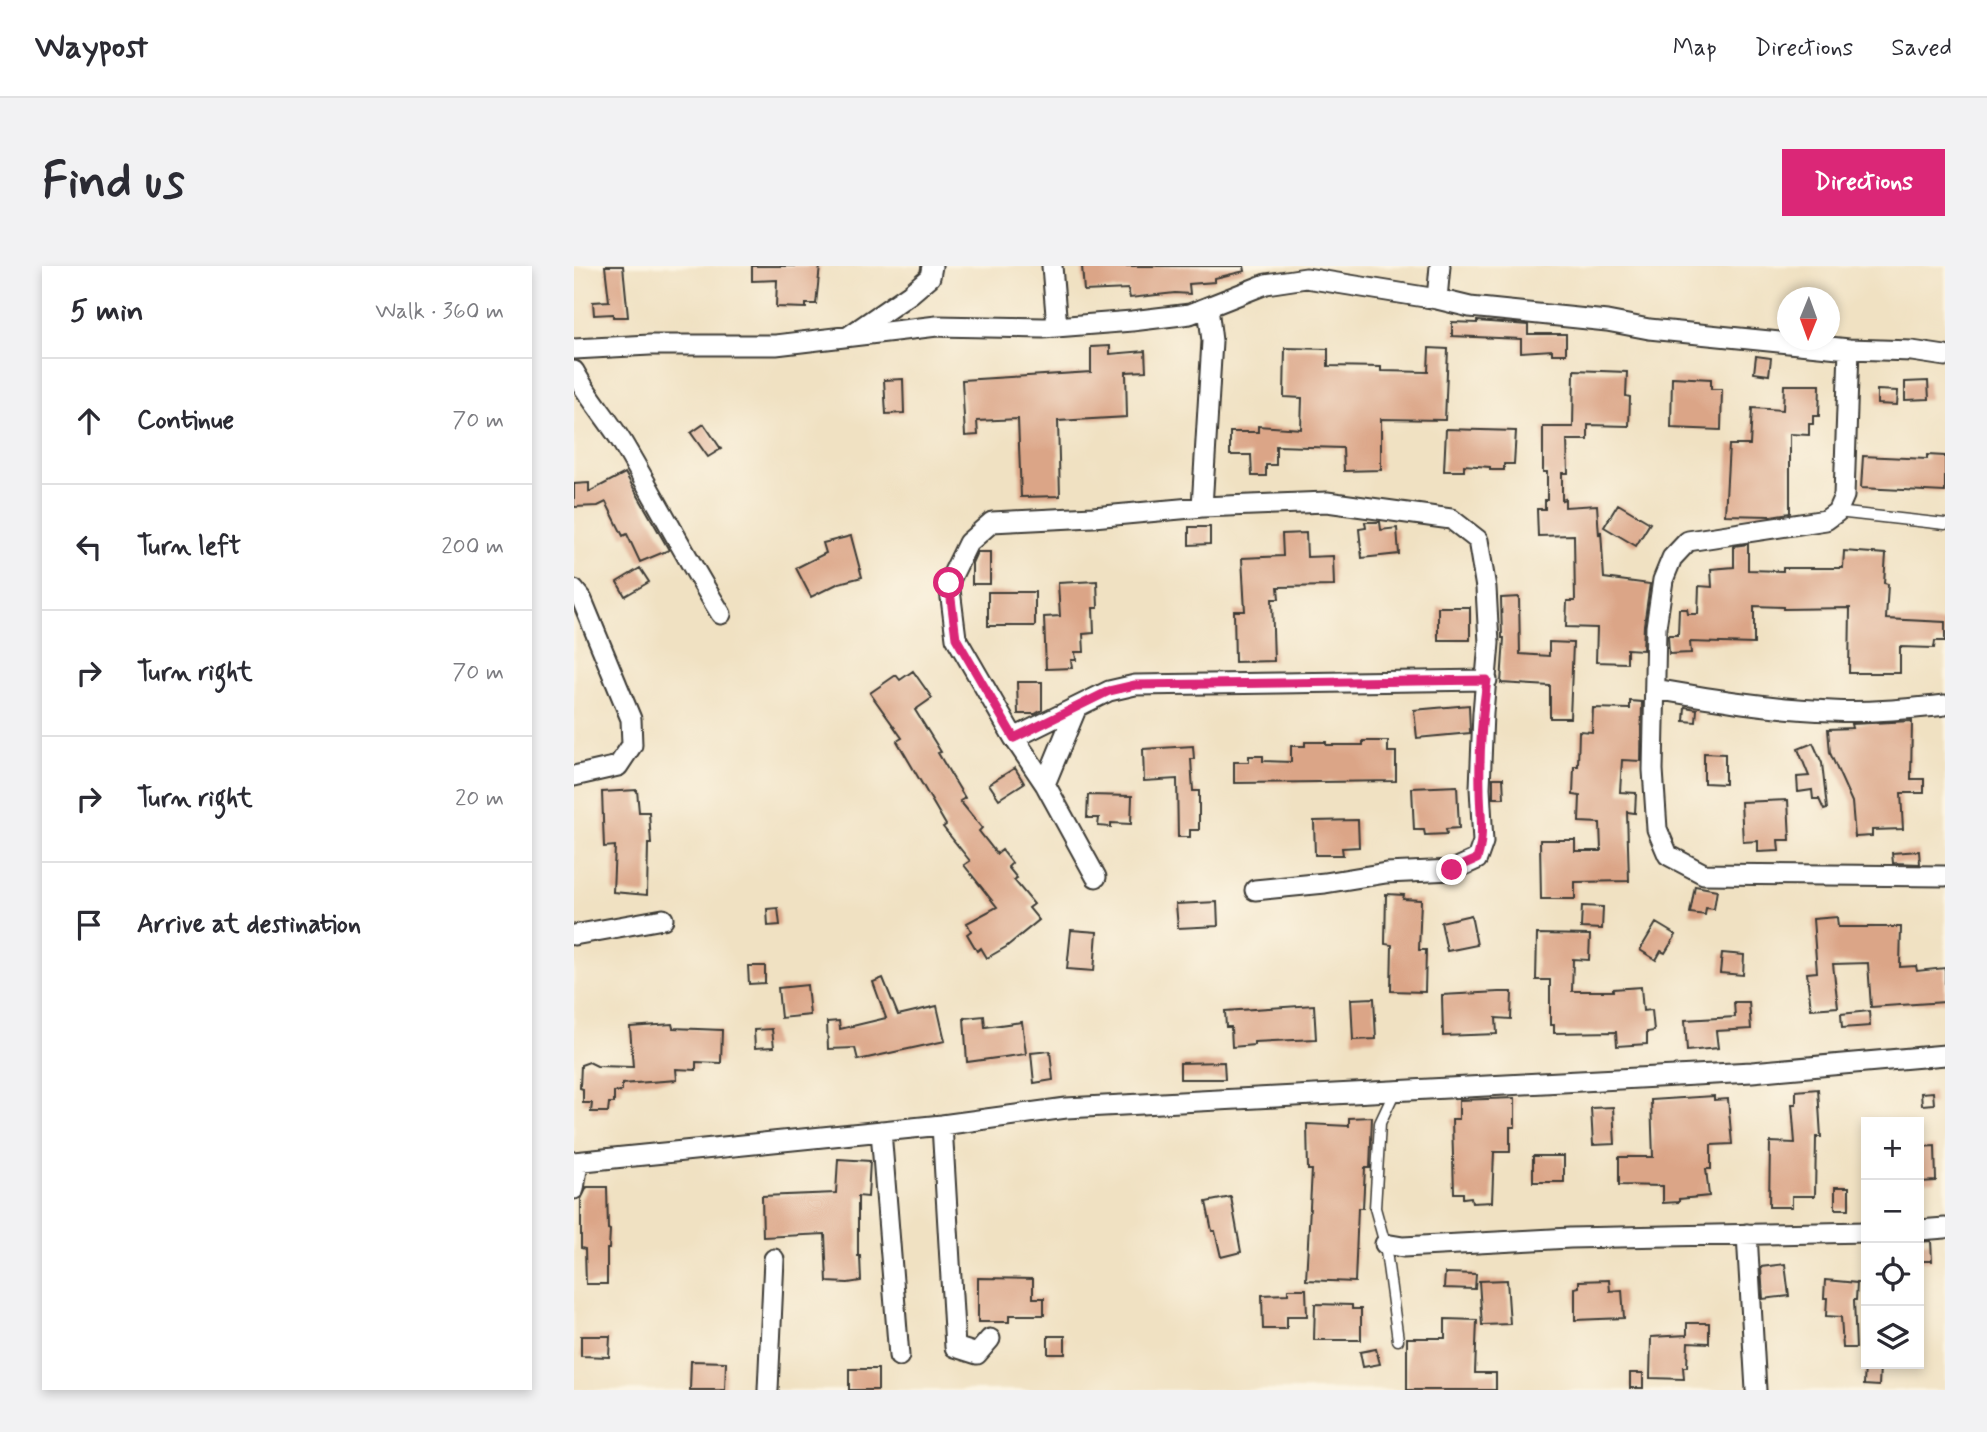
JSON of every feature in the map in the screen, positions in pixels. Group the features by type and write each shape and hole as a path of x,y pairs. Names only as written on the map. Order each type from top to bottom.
{"street":[{"path":"846,338 910,294 930,277 932,266"},
{"path":"1052,266 1057,327"},
{"path":"1437,299 1440,266"},
{"path":"574,349 650,345 776,345 937,326 1057,327 1132,321 1190,314 1230,297 1305,272 1470,307 1608,321 1649,329 1945,356"},
{"path":"1202,507 1212,341 1208,307"},
{"path":"1849,349 1844,496 1837,512 1826,520 1688,541 1672,558 1663,579 1656,627 1653,770 1657,829 1668,855 1704,874 1945,876"},
{"path":"574,371 595,406 620,438 720,614"},
{"path":"1097,877 1045,784 1014,738 956,638 949,583 968,543 992,522 1093,517 1202,507 1327,502 1451,519 1478,540 1486,588 1489,643 1480,788 1483,842 1477,859 1452,870 1386,873 1255,890"},
{"path":"574,590 582,600 631,719 632,745 618,766 574,776"},
{"path":"1014,738 1109,691 1135,685 1487,680"},
{"path":"1655,689 1716,700 1832,711 1896,711 1945,705"},
{"path":"1045,784 1076,709"},
{"path":"574,935 663,919"},
{"path":"574,1189 576,1162 942,1125 1066,1108 1752,1072 1945,1055"},
{"path":"942,1125 955,1347 977,1354 990,1339"},
{"path":"881,1131 899,1356"},
{"path":"1924,1230 1945,1228"},
{"path":"1385,1244 1404,1247 1570,1238 1861,1232"},
{"path":"1747,1234 1756,1390"},
{"path":"768,1390 774,1259"}],"lane":[{"path":"1837,512 1945,524"},
{"path":"1395,1091 1380,1123 1376,1208 1385,1244 1398,1340"}],"building":[{"path":"605,266 623,266 628,317 613,317 613,314 594,315 593,302 609,301"},
{"path":"752,266 820,266 816,304 806,304 806,308 776,307 777,280 752,281"},
{"path":"1082,266 1244,266 1245,271 1215,278 1215,282 1189,284 1190,294 1130,298 1128,289 1084,291"},
{"path":"1452,322 1528,325 1528,334 1566,334 1566,354 1552,354 1552,350 1521,352 1521,339 1452,336"},
{"path":"1110,346 1110,354 1145,351 1146,371 1126,372 1127,417 1058,421 1060,496 1021,497 1018,419 977,421 978,435 965,436 962,380 1091,372 1091,347"},
{"path":"1285,348 1328,349 1328,366 1381,367 1381,371 1428,372 1429,348 1448,349 1445,420 1381,419 1381,470 1344,471 1343,448 1276,446 1276,465 1266,465 1266,476 1252,476 1251,455 1230,455 1230,432 1258,432 1258,426 1301,429 1302,398 1284,397"},
{"path":"1756,356 1771,358 1769,375 1754,373"},
{"path":"1574,370 1627,372 1629,426 1588,425 1588,440 1567,440 1568,473 1562,473 1562,500 1565,499 1565,507 1597,505 1604,578 1650,584 1643,650 1627,649 1627,663 1596,662 1597,628 1566,627 1567,601 1575,601 1574,535 1538,536 1537,509 1545,509 1547,500 1547,472 1543,472 1543,427 1573,427"},
{"path":"1672,377 1711,379 1711,389 1722,389 1721,430 1671,428"},
{"path":"903,379 904,413 886,414 884,380"},
{"path":"1928,381 1929,399 1905,400 1905,382"},
{"path":"1784,385 1820,385 1819,416 1813,416 1813,424 1809,424 1809,435 1790,434 1790,513 1771,516 1725,515 1729,445 1750,445 1752,408 1783,410"},
{"path":"1877,390 1898,391 1897,405 1877,404"},
{"path":"704,424 721,449 708,457 691,433"},
{"path":"1446,429 1516,431 1514,464 1504,464 1504,470 1464,465 1464,471 1444,471"},
{"path":"1927,455 1945,456 1945,492 1861,488 1863,456 1927,459"},
{"path":"625,473 669,550 640,562 627,534 623,536 606,502 598,506 574,507 574,484 589,483 589,492"},
{"path":"1618,504 1650,523 1636,546 1604,527"},
{"path":"1365,522 1380,522 1381,530 1397,528 1399,554 1362,558 1359,529 1366,528"},
{"path":"1189,527 1210,527 1210,544 1189,545"},
{"path":"1306,533 1307,557 1333,556 1334,586 1278,587 1279,599 1272,599 1274,661 1235,662 1234,611 1245,611 1242,558 1283,556 1282,534"},
{"path":"851,536 862,577 839,583 811,597 796,568 826,553 823,543"},
{"path":"1748,544 1748,570 1843,568 1844,551 1886,554 1886,619 1945,622 1945,641 1935,641 1934,648 1900,647 1900,673 1849,673 1850,608 1783,609 1754,606 1754,644 1690,642 1691,653 1669,654 1668,635 1678,635 1679,609 1687,609 1688,614 1698,614 1699,586 1712,587 1711,569 1734,567 1734,546"},
{"path":"977,552 990,552 990,584 972,584 972,563"},
{"path":"640,568 649,582 625,596 617,582"},
{"path":"1097,581 1098,608 1093,608 1094,633 1083,634 1084,652 1075,652 1076,660 1071,660 1072,668 1046,669 1044,617 1060,616 1058,583"},
{"path":"988,592 1035,592 1035,626 988,626"},
{"path":"1519,597 1520,654 1549,656 1549,642 1573,643 1570,718 1550,718 1550,686 1501,683 1504,638 1501,598"},
{"path":"1438,607 1470,607 1470,640 1438,640"},
{"path":"913,671 932,698 915,710 965,798 960,801 982,828 979,831 997,854 1002,850 1012,863 1008,867 1017,878 1014,880 1034,904 1029,908 1039,920 1006,947 987,958 981,948 977,951 967,934 971,931 967,923 997,907 964,865 970,861 943,827 946,825 897,741 902,738 870,693 896,675 900,680"},
{"path":"1017,682 1042,682 1042,710 1035,714 1018,714"},
{"path":"1630,701 1642,702 1641,761 1622,760 1620,792 1636,793 1635,813 1627,812 1629,881 1575,882 1575,899 1541,899 1540,840 1575,840 1575,851 1601,851 1600,823 1579,822 1580,796 1573,795 1574,766 1578,766 1579,731 1592,732 1593,708 1630,709"},
{"path":"1469,705 1470,733 1417,738 1414,710"},
{"path":"1685,707 1697,709 1696,722 1684,721"},
{"path":"1912,721 1911,779 1924,779 1924,793 1901,793 1903,829 1872,830 1872,836 1855,837 1852,802 1830,753 1828,729 1852,728 1851,724"},
{"path":"1363,741 1388,741 1388,752 1396,752 1396,781 1234,783 1234,762 1249,762 1249,756 1263,756 1263,761 1291,762 1291,746 1305,746 1305,742 1363,745"},
{"path":"1813,743 1822,763 1827,809 1824,810 1819,799 1813,799 1812,790 1798,792 1797,777 1809,776 1798,749"},
{"path":"1193,746 1193,791 1199,791 1199,830 1190,830 1190,837 1178,837 1177,779 1144,781 1143,749"},
{"path":"1704,753 1725,754 1725,784 1704,783"},
{"path":"1015,768 1024,783 999,799 989,784"},
{"path":"1493,778 1503,778 1504,798 1493,798"},
{"path":"1457,786 1459,828 1446,829 1447,834 1425,835 1424,830 1414,830 1412,788"},
{"path":"637,790 639,812 649,812 651,844 648,844 647,895 613,892 615,846 604,847 602,792"},
{"path":"1088,795 1132,796 1131,824 1111,823 1111,827 1098,826 1099,818 1087,818"},
{"path":"1788,800 1790,840 1778,840 1779,851 1758,852 1758,841 1743,842 1741,802"},
{"path":"1358,820 1359,847 1342,848 1343,855 1315,855 1314,821"},
{"path":"1919,851 1920,864 1893,863 1892,853"},
{"path":"1695,886 1717,890 1714,909 1706,908 1705,915 1690,913"},
{"path":"1386,894 1421,900 1419,950 1426,950 1425,992 1391,991 1392,945 1385,944"},
{"path":"1217,902 1218,926 1178,928 1176,904"},
{"path":"1582,906 1603,907 1602,929 1581,928"},
{"path":"778,908 780,925 768,926 767,909"},
{"path":"1471,915 1477,945 1447,951 1441,922"},
{"path":"1837,917 1838,927 1901,927 1900,967 1916,966 1917,971 1945,968 1945,1002 1871,1007 1868,963 1833,964 1838,1007 1811,1009 1807,973 1817,972 1813,919"},
{"path":"1656,923 1676,935 1665,953 1661,951 1656,960 1640,950"},
{"path":"1071,930 1097,932 1094,971 1067,969"},
{"path":"1537,934 1590,935 1589,960 1573,959 1572,991 1613,991 1641,987 1643,1011 1652,1010 1654,1031 1647,1032 1647,1044 1617,1046 1616,1032 1554,1033 1554,1025 1550,1025 1550,980 1536,980"},
{"path":"1722,953 1744,955 1743,975 1720,973"},
{"path":"748,966 765,966 765,983 749,984"},
{"path":"883,978 898,1015 937,1006 945,1041 858,1060 855,1048 828,1049 827,1022 839,1021 840,1029 886,1018 873,982"},
{"path":"807,985 810,1015 781,1018 778,988"},
{"path":"1512,992 1511,1019 1496,1018 1497,1034 1443,1036 1442,995"},
{"path":"1374,998 1376,1039 1353,1040 1351,999"},
{"path":"1734,1002 1749,1002 1751,1029 1716,1031 1718,1048 1687,1051 1685,1020 1735,1017"},
{"path":"1314,1005 1316,1039 1254,1042 1254,1045 1232,1047 1231,1027 1226,1027 1225,1011"},
{"path":"1869,1011 1870,1026 1842,1028 1841,1014"},
{"path":"984,1016 985,1027 1022,1022 1026,1054 967,1062 964,1018"},
{"path":"672,1024 673,1028 722,1030 721,1063 696,1062 696,1070 676,1069 677,1080 622,1084 622,1091 614,1092 614,1103 609,1103 608,1112 591,1112 592,1103 583,1103 583,1089 580,1088 581,1065 589,1062 597,1066 633,1067 630,1027"},
{"path":"772,1029 774,1047 755,1048 754,1030"},
{"path":"1050,1051 1053,1080 1034,1083 1031,1053"},
{"path":"1224,1062 1225,1079 1180,1079 1180,1063"},
{"path":"1818,1089 1821,1137 1816,1137 1815,1196 1792,1196 1792,1207 1769,1207 1770,1142 1795,1143 1792,1104 1796,1104 1796,1091"},
{"path":"1933,1092 1934,1104 1922,1105 1921,1093"},
{"path":"1714,1096 1714,1100 1728,1099 1732,1144 1711,1145 1711,1169 1706,1169 1709,1196 1663,1203 1663,1186 1619,1185 1619,1157 1653,1157 1651,1100"},
{"path":"1515,1098 1515,1127 1510,1127 1510,1152 1494,1152 1492,1202 1472,1203 1471,1197 1463,1198 1463,1193 1454,1193 1452,1119 1459,1119 1459,1100"},
{"path":"1613,1107 1615,1144 1593,1145 1591,1108"},
{"path":"1372,1117 1370,1168 1365,1168 1363,1208 1358,1208 1355,1282 1306,1280 1312,1170 1308,1170 1307,1124 1349,1126 1349,1118"},
{"path":"1935,1146 1936,1181 1924,1182 1924,1147"},
{"path":"1533,1156 1564,1156 1564,1182 1533,1182"},
{"path":"838,1159 870,1161 868,1197 858,1196 858,1256 861,1281 848,1283 827,1282 825,1234 763,1237 762,1196 836,1193"},
{"path":"587,1187 607,1187 610,1230 607,1284 586,1284 585,1249 581,1248 581,1199"},
{"path":"1835,1187 1849,1187 1849,1209 1835,1209"},
{"path":"1231,1197 1241,1252 1221,1257 1206,1202"},
{"path":"1931,1241 1932,1261 1924,1261 1924,1242"},
{"path":"1785,1264 1789,1296 1763,1299 1761,1267"},
{"path":"1445,1273 1476,1274 1475,1289 1444,1288"},
{"path":"978,1278 1033,1279 1033,1298 1044,1298 1044,1315 1009,1315 1009,1322 978,1322"},
{"path":"1507,1280 1510,1324 1482,1325 1479,1281"},
{"path":"1609,1280 1610,1291 1622,1290 1624,1318 1575,1320 1575,1288 1579,1287 1579,1281"},
{"path":"1825,1280 1857,1283 1854,1300 1856,1348 1843,1348 1841,1317 1826,1316"},
{"path":"1288,1289 1306,1289 1307,1316 1287,1316 1287,1329 1263,1329 1262,1295 1288,1294"},
{"path":"1315,1304 1352,1305 1352,1309 1361,1309 1361,1340 1314,1340"},
{"path":"1445,1319 1477,1320 1475,1373 1496,1373 1496,1390 1407,1390 1407,1338 1445,1338"},
{"path":"1687,1323 1709,1323 1709,1343 1688,1342 1687,1367 1683,1367 1684,1379 1650,1378 1651,1337 1687,1335"},
{"path":"581,1336 610,1336 609,1357 581,1356"},
{"path":"1048,1336 1065,1336 1065,1354 1048,1354"},
{"path":"1376,1349 1380,1364 1363,1367 1360,1352"},
{"path":"691,1361 726,1362 725,1390 690,1390"},
{"path":"849,1369 878,1369 878,1390 849,1390"},
{"path":"1865,1369 1880,1369 1879,1386 1864,1385"},
{"path":"1630,1373 1643,1373 1643,1388 1630,1388"}],"route":[{"path":"949,583 956,638 1014,738 1109,691 1135,685 1487,680 1480,788 1483,842 1477,859 1452,870"}]}
